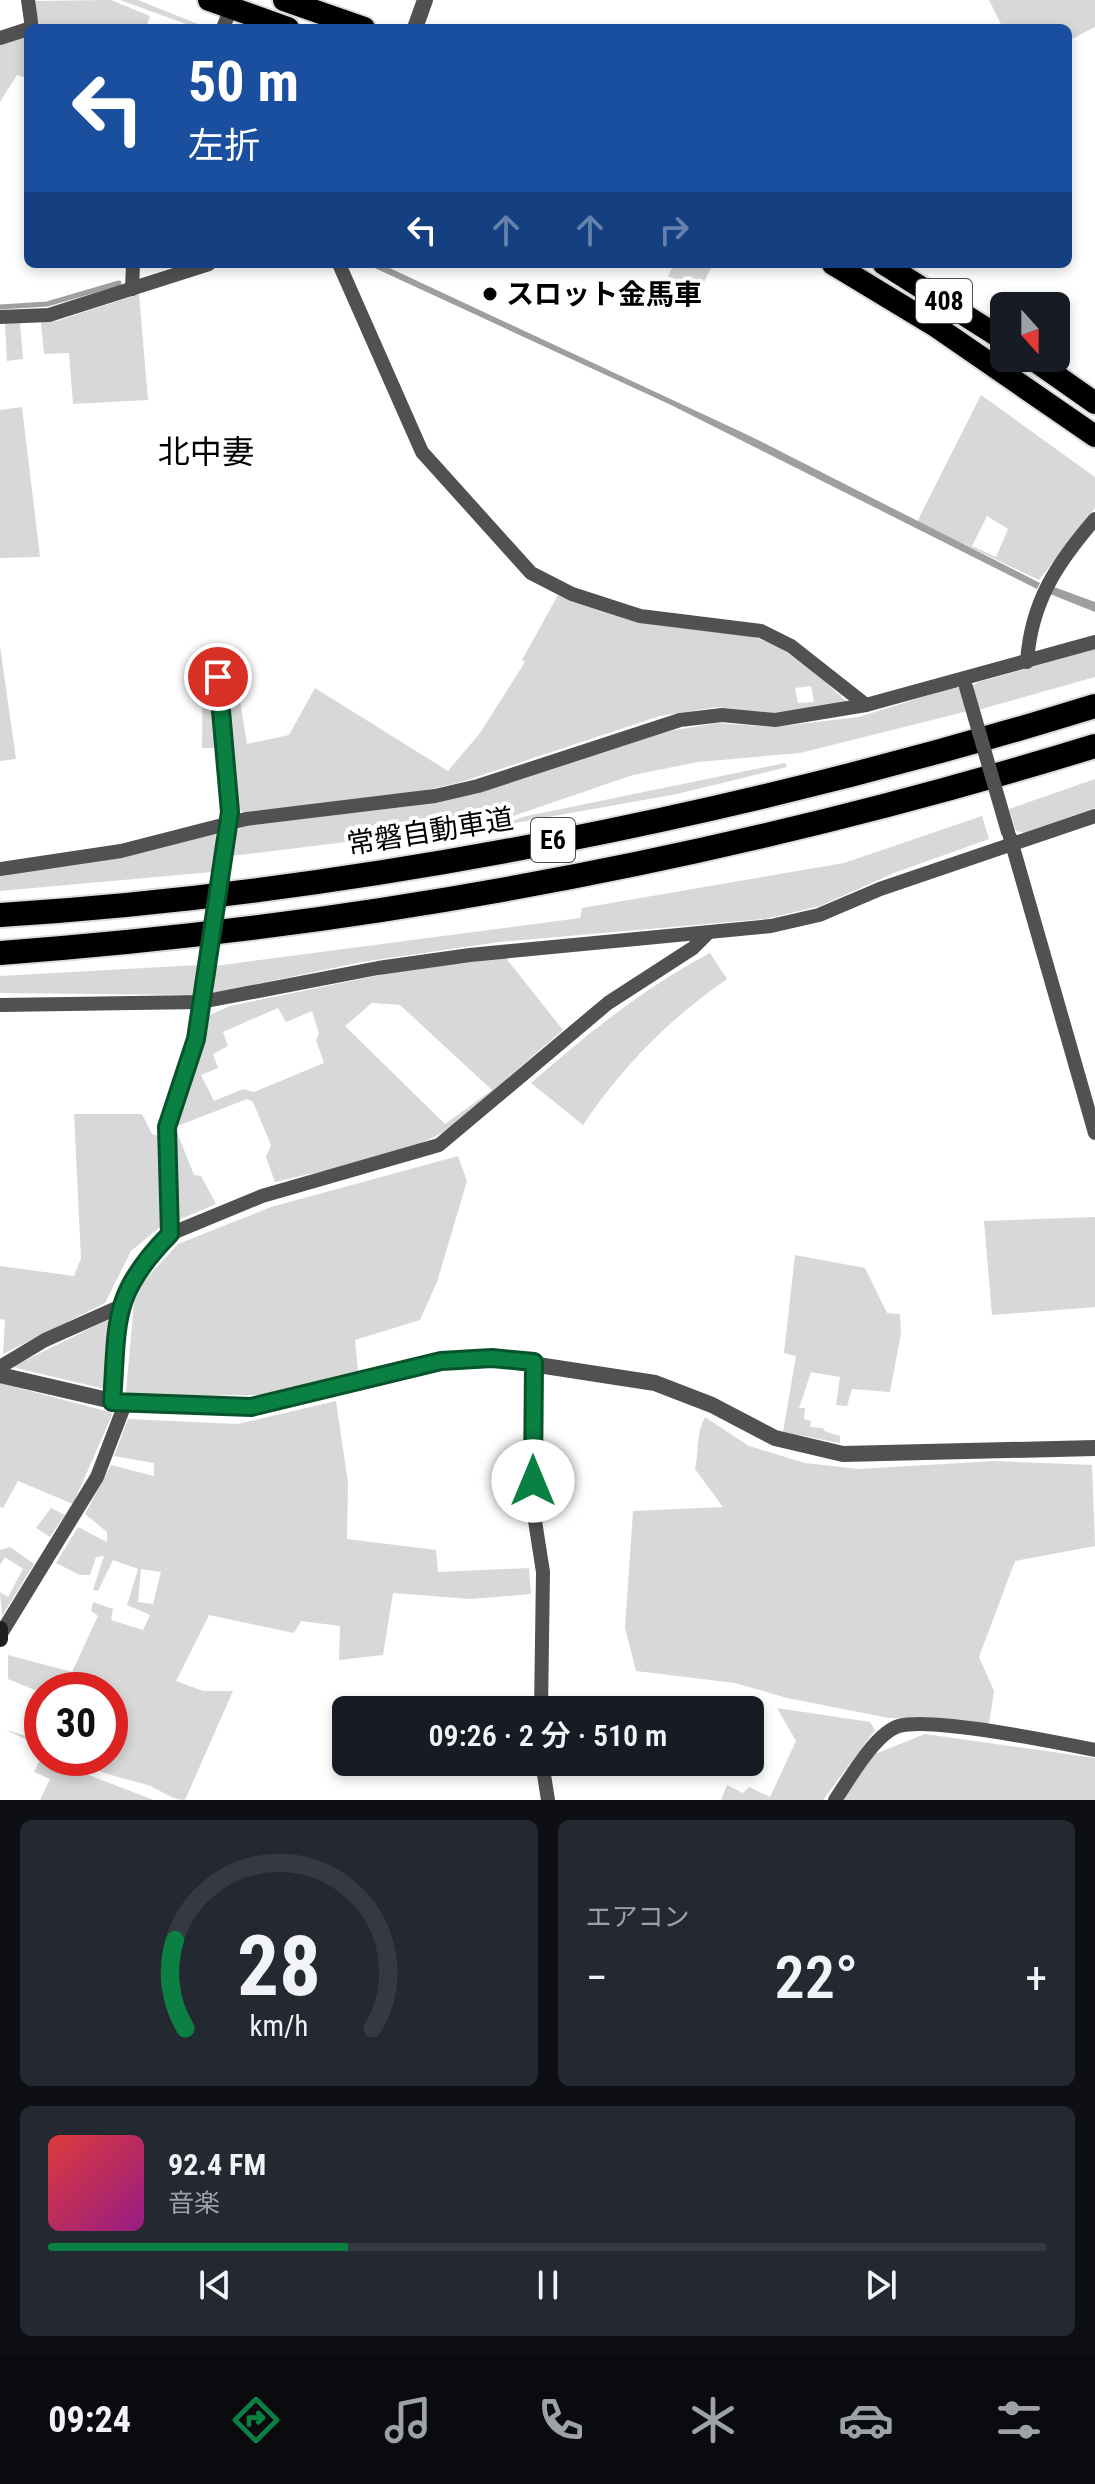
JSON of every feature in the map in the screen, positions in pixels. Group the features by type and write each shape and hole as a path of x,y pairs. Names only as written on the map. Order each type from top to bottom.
{"highway":[{"path":"209,0 227,18 264,24"},
{"path":"284,0 353,24"},
{"name":"408","path":"840,268 934,325 1095,436"},
{"name":"408","path":"890,268 990,331"},
{"path":"1051,372 1095,403"},
{"name":"常磐自動車道","path":"0,915 217,893 494,852 731,804 878,768 1095,706"},
{"name":"E6","path":"0,953 299,922 494,891 711,847 861,811 1095,746"}],"street":[{"path":"28,0 30,24"},
{"path":"416,24 425,0"},
{"path":"0,38 24,31"},
{"path":"132,289 133,268"},
{"path":"0,317 49,315 197,268"},
{"path":"341,268 422,452 531,573 583,598 640,616 739,626 770,635 791,646 866,705"},
{"path":"1027,662 1045,586 1058,563 1095,519"},
{"path":"0,869 121,851 229,823 403,802 478,786 680,720 722,715 775,720 866,705 965,683 1095,642"},
{"path":"965,683 1095,1133"},
{"path":"0,1005 201,1002 378,968 455,957 771,926 819,915 1010,838 1095,816"},
{"path":"170,1234 167,1127 196,1039 229,823"},
{"path":"1,1633 97,1477 119,1403 119,1307 130,1281 170,1234 262,1196 439,1145 608,1003 693,948 708,933"},
{"path":"0,1367 45,1340 119,1307"},
{"path":"0,1375 119,1403 251,1407 441,1361 492,1358 534,1362 655,1383 712,1405 775,1438 843,1454 1095,1448"},
{"path":"534,1362 533,1508 543,1572 541,1696"},
{"path":"835,1800 873,1747 898,1726 920,1725 997,1733 1095,1750"},
{"path":"544,1776 548,1800"}],"lane":[{"path":"218,677 229,823"}],"shaded area":[{"path":"111,0 150,16 147,24 40,24 32,1"},
{"path":"120,0 138,0 198,24 186,24"},
{"path":"989,0 1095,0 1095,27 1072,39 1072,24 1001,24"},
{"path":"24,36 24,78 17,75 0,102 0,44"},
{"path":"375,268 390,268 752,437 1040,583 1037,589 671,405"},
{"path":"672,268 711,268 693,304 662,289"},
{"path":"139,294 148,400 73,404 69,353 44,354 41,322 57,321"},
{"path":"20,322 23,359 7,361 5,323"},
{"path":"981,395 1095,477 1095,508 1039,580 917,522","holes":["987,516 1008,529 996,557 972,546"]},
{"path":"22,407 40,557 0,558 0,410"},
{"path":"1054,587 1095,602 1095,612 1050,594"},
{"path":"558,595 657,625 754,637 777,645 848,703 771,713 717,707 660,716 461,782 406,795 242,812 236,806 223,674 212,676 218,748 202,748 203,654 232,652 247,744 289,735 315,688 448,771 480,733 525,662 522,660","holes":["811,686 814,702 798,703 795,688"]},
{"path":"0,646 16,759 0,761"},
{"path":"1095,649 1095,677 978,710 973,685"},
{"path":"958,686 968,711 800,753 698,762 633,775 487,825 231,856 232,833 245,826 411,806 475,793 669,731 717,723 775,727 859,717"},
{"path":"785,763 787,767 677,794 492,827 527,816"},
{"path":"1095,779 1095,808 1024,833 1016,831 1009,809"},
{"path":"982,816 989,839 894,873 820,906 765,919 499,942 362,962 214,993 215,966 580,918 582,908 844,863"},
{"path":"215,834 219,839 212,872 0,891 0,874 124,857"},
{"path":"710,953 727,979 648,1045 614,1083 583,1125 531,1083 617,1013 662,981"},
{"path":"505,957 563,1030 448,1129 429,1140 364,1162 275,1182 266,1157 271,1145 253,1102 247,1099 175,1127 202,1041 205,1017 230,1006 385,974","holes":["372,1003 400,1005 492,1090 445,1124 345,1026","278,1008 286,1022 312,1011 319,1033 316,1040 324,1063 254,1092 243,1089 214,1101 201,1075 218,1068 213,1054 228,1046 223,1032"]},
{"path":"198,965 196,991 191,995 0,993 0,976"},
{"path":"74,1114 142,1114 152,1134 159,1136 160,1227 131,1251 105,1303 3,1354 5,1320 0,1319 0,1266 74,1276 81,1258"},
{"path":"175,1128 194,1175 201,1176 216,1204 176,1221"},
{"path":"458,1156 467,1181 437,1282 420,1320 355,1340 358,1371 269,1395 141,1396 126,1392 134,1302 143,1282 178,1244 271,1207"},
{"path":"1095,1217 1095,1307 992,1315 984,1221"},
{"path":"795,1255 865,1268 887,1313 900,1314 901,1333 890,1392 852,1389 847,1406 836,1405 840,1377 811,1372 799,1408 805,1408 804,1419 811,1421 810,1427 823,1428 840,1436 840,1443 783,1432 796,1356 784,1353"},
{"path":"107,1320 110,1323 105,1389 12,1367"},
{"path":"0,1383 113,1413 73,1504 18,1481 3,1508 0,1507"},
{"path":"336,1401 348,1483 347,1539 436,1550 438,1572 529,1568 531,1594 471,1599 393,1593 383,1655 339,1660 340,1626 301,1621 294,1633 209,1615 176,1681 203,1691 233,1691 185,1800 115,1776 128,1776 128,1672 72,1672 98,1616 91,1611 93,1602 113,1609 111,1620 143,1630 150,1615 127,1605 138,1569 113,1560 98,1591 93,1590 104,1556 96,1557 90,1575 80,1575 56,1563 78,1527 107,1542 107,1532 85,1514 111,1465 154,1476 154,1463 114,1456 128,1419 238,1424","holes":["141,1569 161,1572 153,1604 138,1602"]},
{"path":"705,1417 749,1446 805,1463 859,1469 994,1461 1092,1465 1095,1546 1015,1561 979,1657 994,1691 989,1724 889,1718 787,1698 735,1683 636,1671 625,1628 633,1511 723,1507 695,1469 699,1435"},
{"path":"51,1508 65,1515 50,1537 36,1528"},
{"path":"10,1547 34,1564 2,1616 0,1592 8,1597 23,1569 5,1557 0,1565 0,1550"},
{"path":"8,1655 72,1672 24,1672 24,1686 8,1679"},
{"path":"777,1708 870,1722 875,1730 823,1800 721,1800 727,1785 743,1793 749,1787 770,1797 796,1741"},
{"path":"925,1734 1095,1758 1095,1800 841,1800 875,1754"},
{"path":"43,1776 91,1776 154,1800 40,1800 50,1779"}],"waterway":[{"path":"0,307 47,304 119,283"}],"place":[{"name":"スロット金馬車","path":"490,294"}],"district":[{"name":"北中妻","path":"206,452"}],"route":[{"path":"218,677 230,812 196,1039 167,1127 170,1234 130,1281 119,1307 112,1402 251,1407 441,1361 492,1358 534,1362 533,1481"}]}
